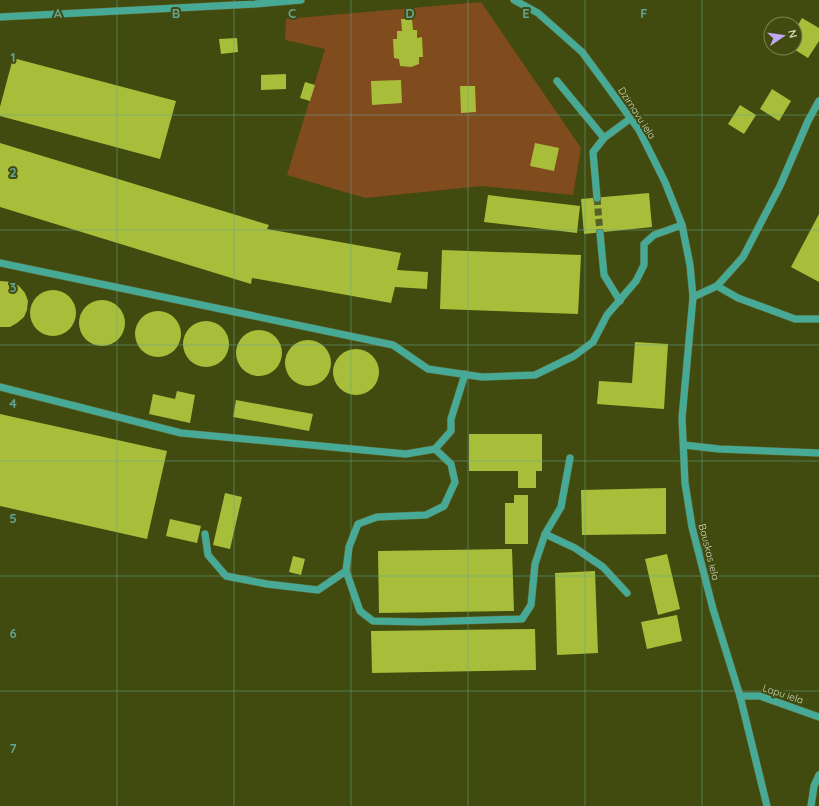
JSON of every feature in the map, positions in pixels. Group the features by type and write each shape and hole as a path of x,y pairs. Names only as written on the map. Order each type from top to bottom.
{"street":[{"path":"0,17 255,4 301,0"},
{"name":"Dzirnavu iela","path":"514,0 538,13 582,52 639,130 665,182 682,225 690,265 693,297"},
{"path":"557,81 604,138"},
{"path":"693,297 717,286 743,257 780,186 808,121 819,101"},
{"path":"597,198 593,152 604,138 631,118"},
{"path":"0,263 393,345 428,369 482,377 535,375 574,356 593,342 607,315 636,281 644,265 644,244 654,235 682,225"},
{"path":"600,232 604,275 620,301"},
{"path":"717,286 738,298 795,319 819,319"},
{"name":"Bauskas iela","path":"693,297 682,418 685,483 692,527 713,609 740,696 767,806"},
{"path":"0,387 181,433 406,454 435,449 451,431 451,419 465,374"},
{"path":"684,445 718,449 819,453"},
{"path":"435,449 451,464 455,482 444,506 426,515 377,517 358,524 349,547 346,571 360,611 373,621 421,622 522,618 531,605 535,564 545,534 562,507 570,458"},
{"path":"206,534 208,555 226,576 267,584 318,590 346,571"},
{"path":"545,534 575,548 603,568 627,593"},
{"name":"Lapu iela","path":"740,696 760,696 819,717"},
{"path":"811,806 814,786 819,775"}],"path":[{"path":"406,11 406,19"}],"shaded area":[{"path":"481,2 581,148 573,195 482,186 365,198 287,175 325,49 285,40 286,19"}],"building":[{"path":"401,19 412,19 413,30 417,30 417,38 422,37 423,57 419,57 419,64 411,67 400,66 399,59 394,58 393,39 397,39 397,31 402,31"},
{"path":"803,19 819,28 819,41 808,58 803,55"},
{"path":"237,38 238,52 221,54 219,39"},
{"path":"13,58 176,101 160,159 0,116 0,107"},
{"path":"286,74 286,89 261,90 261,75"},
{"path":"401,80 402,103 372,105 371,81"},
{"path":"305,82 315,85 310,101 300,98"},
{"path":"460,86 475,86 476,112 461,113"},
{"path":"772,89 791,101 779,121 760,109"},
{"path":"740,105 756,115 744,134 728,124"},
{"path":"0,143 269,225 267,229 401,253 397,270 428,272 427,289 395,287 391,303 252,278 251,284 0,207"},
{"path":"535,143 559,148 554,171 530,166"},
{"path":"649,193 652,227 584,234 581,199"},
{"path":"488,195 580,206 577,233 484,222"},
{"path":"819,214 819,282 791,267"},
{"path":"442,250 581,255 578,314 440,309"},
{"path":"0,281 12,282 19,286 25,293 28,301 27,310 24,317 10,327 0,327"},
{"path":"48,290 58,290 66,294 72,300 76,308 76,318 72,326 66,332 58,336 48,336 40,332 34,326 30,318 30,308 34,300 40,294"},
{"path":"97,300 107,300 115,304 121,310 125,318 125,328 121,336 115,342 107,346 97,346 89,342 83,336 79,328 79,318 83,310 89,304"},
{"path":"153,311 163,311 171,315 177,321 181,329 181,339 177,347 171,353 163,357 153,357 145,353 139,347 135,339 135,329 139,321 145,315"},
{"path":"201,321 211,321 219,325 225,331 229,339 229,349 225,357 219,363 211,367 201,367 193,363 187,357 183,349 183,339 187,331 193,325"},
{"path":"254,330 264,330 272,334 278,340 282,348 282,358 278,366 272,372 264,376 254,376 246,372 240,366 236,358 236,348 240,340 246,334"},
{"path":"303,340 313,340 321,344 327,350 331,358 331,368 327,376 321,382 313,386 303,386 295,382 289,376 285,368 285,358 289,350 295,344"},
{"path":"635,342 668,344 664,409 597,404 599,381 632,383"},
{"path":"351,349 361,349 369,353 375,359 379,367 379,377 375,385 369,391 361,395 351,395 343,391 337,385 333,377 333,367 337,359 343,353"},
{"path":"177,391 195,395 190,423 149,414 153,394 175,399"},
{"path":"236,400 313,414 309,431 233,417"},
{"path":"0,414 167,451 147,539 0,506"},
{"path":"469,434 542,434 542,471 536,471 536,488 518,488 518,471 469,471"},
{"path":"666,488 666,534 582,535 581,490"},
{"path":"225,493 242,497 230,549 213,545"},
{"path":"514,495 528,495 528,544 505,544 505,503 514,503"},
{"path":"170,519 201,526 197,543 166,536"},
{"path":"512,549 514,611 379,613 378,551"},
{"path":"667,554 680,609 658,615 645,559"},
{"path":"293,556 305,559 301,575 289,572"},
{"path":"595,571 598,653 557,655 555,573"},
{"path":"677,615 682,641 647,649 641,622"},
{"path":"535,629 536,670 372,673 371,631"}],"tunnel":[{"path":"597,198 600,233"}]}
